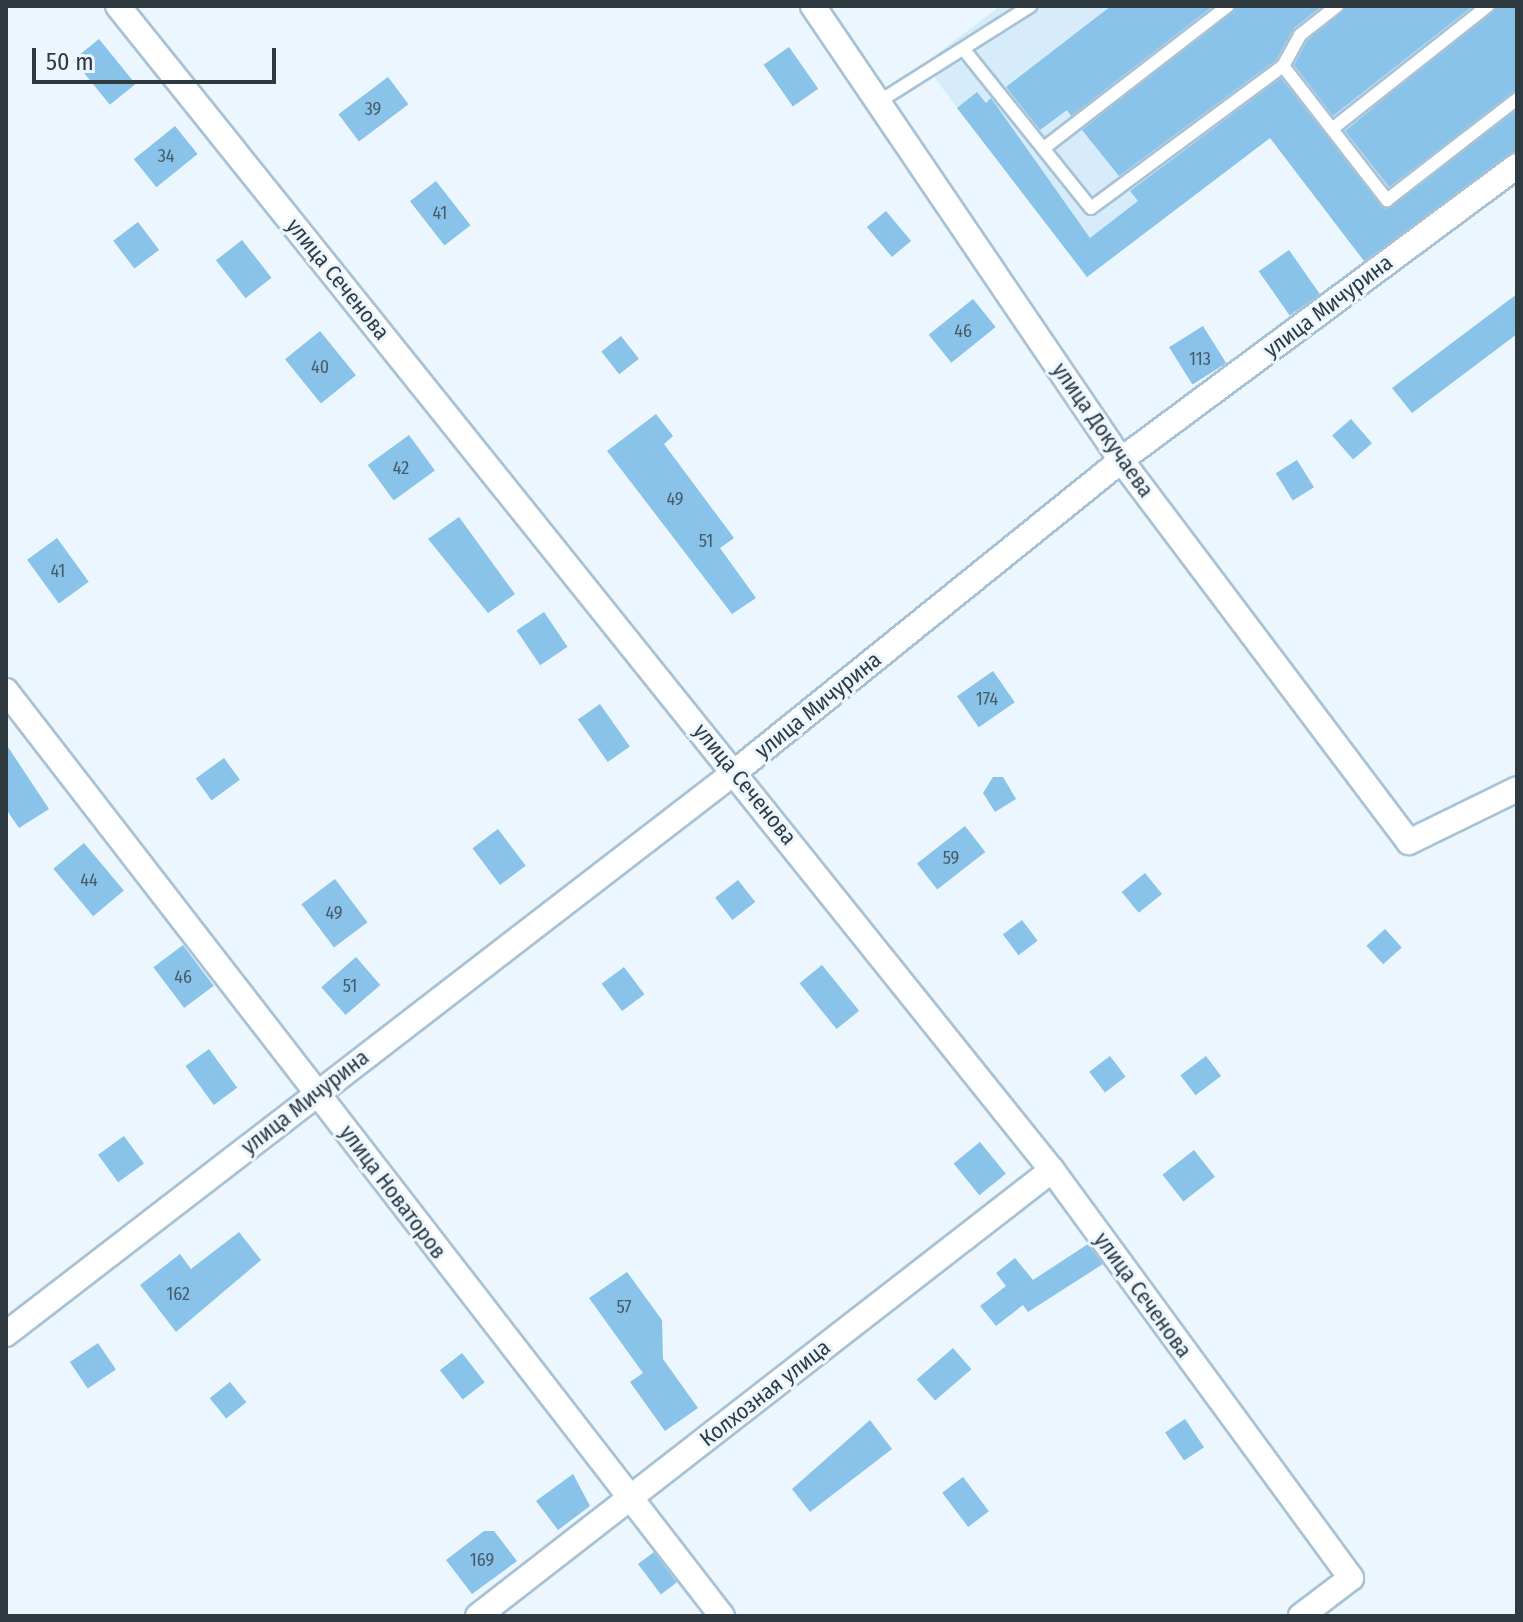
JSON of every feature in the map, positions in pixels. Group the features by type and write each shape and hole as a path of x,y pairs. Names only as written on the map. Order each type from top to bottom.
{"street":[{"name":"улица Сеченова","path":"118,6 1052,1170 1351,1578 1301,1616"},
{"name":"улица Докучаева","path":"813,6 1121,460 1409,842 1517,789"},
{"name":"улица Мичурина","path":"6,1334 735,772 1121,460 1517,166"},
{"name":"улица Новаторов","path":"6,691 628,1499 722,1616"},
{"name":"Колхозная улица","path":"478,1616 1052,1170"}],"lane":[{"path":"880,101 965,51 1030,6"},
{"path":"1044,148 1228,6"},
{"path":"965,51 1091,208 1283,66 1300,35 1337,6"},
{"path":"1332,129 1488,6"},
{"path":"1283,66 1387,200 1517,99"}],"shaded area":[{"path":"1000,6 1517,6 1517,158 1371,269 1270,138 1087,277 924,64"}],"building":[{"path":"1111,6 1213,6 1071,116 1067,110 1040,130 1006,87"},
{"path":"1237,6 1322,6 1294,28 1276,60 1119,176 1082,130"},
{"path":"1346,6 1473,6 1333,116 1294,65 1307,41"},
{"path":"1497,6 1517,6 1517,90 1389,187 1345,131"},
{"path":"99,39 136,84 110,105 73,60"},
{"path":"789,47 818,89 793,107 764,65"},
{"path":"388,77 408,104 359,141 338,114"},
{"path":"1281,78 1384,209 1517,110 1517,151 1364,261 1270,138 1087,277 957,108 977,92 986,103 991,98 1090,238 1138,201 1130,191"},
{"path":"175,126 198,154 156,187 134,159"},
{"path":"436,181 470,225 444,245 410,201"},
{"path":"886,211 911,241 892,257 867,227"},
{"path":"138,222 159,250 134,269 113,241"},
{"path":"242,240 272,278 246,298 216,260"},
{"path":"1289,250 1320,294 1290,315 1259,271"},
{"path":"1517,294 1517,334 1412,413 1392,388"},
{"path":"973,299 996,327 951,363 929,335"},
{"path":"1203,326 1226,363 1192,385 1169,347"},
{"path":"320,331 356,375 321,404 285,359"},
{"path":"621,336 639,359 619,374 601,351"},
{"path":"656,414 673,436 664,444 734,538 720,548 756,598 732,614 607,451"},
{"path":"1351,419 1372,443 1353,460 1332,435"},
{"path":"409,435 435,471 394,501 368,465"},
{"path":"1297,460 1314,487 1293,500 1276,473"},
{"path":"459,517 515,594 488,613 428,539"},
{"path":"57,538 89,582 59,603 27,560"},
{"path":"544,612 567,647 540,665 517,630"},
{"path":"993,671 1015,702 979,727 957,696"},
{"path":"600,704 630,747 608,762 578,719"},
{"path":"6,744 49,809 19,828 6,809"},
{"path":"224,758 240,780 212,800 196,779"},
{"path":"993,777 1003,777 1016,799 995,812 983,793"},
{"path":"965,826 985,852 937,890 917,864"},
{"path":"498,829 526,866 500,885 472,848"},
{"path":"84,843 124,890 93,916 53,869"},
{"path":"1145,873 1162,894 1139,913 1122,892"},
{"path":"335,879 367,922 334,947 301,904"},
{"path":"738,880 755,902 732,920 715,898"},
{"path":"1022,920 1038,941 1018,955 1003,934"},
{"path":"1385,929 1402,948 1383,964 1366,946"},
{"path":"183,945 214,986 184,1008 153,967"},
{"path":"356,957 380,985 346,1015 321,987"},
{"path":"822,965 859,1011 837,1029 799,983"},
{"path":"624,967 644,994 622,1011 602,984"},
{"path":"209,1049 237,1088 214,1105 186,1066"},
{"path":"1110,1056 1126,1077 1105,1092 1089,1072"},
{"path":"1206,1056 1221,1076 1195,1095 1180,1075"},
{"path":"124,1136 144,1164 118,1182 98,1155"},
{"path":"980,1142 1006,1174 979,1195 954,1163"},
{"path":"1194,1150 1215,1177 1183,1201 1162,1175"},
{"path":"239,1232 261,1260 176,1332 140,1285 180,1254 191,1269"},
{"path":"1088,1244 1103,1264 1028,1312 1023,1305 996,1326 980,1306 1006,1286 996,1273 1015,1258 1033,1280"},
{"path":"627,1272 662,1320 663,1359 698,1408 665,1431 630,1382 643,1373 589,1298"},
{"path":"98,1343 116,1370 88,1389 70,1362"},
{"path":"953,1348 971,1369 935,1401 917,1379"},
{"path":"462,1353 485,1382 463,1399 440,1370"},
{"path":"230,1382 246,1402 226,1419 210,1398"},
{"path":"1185,1419 1204,1447 1184,1461 1165,1432"},
{"path":"870,1420 892,1449 810,1512 792,1489"},
{"path":"573,1474 590,1506 558,1530 536,1501"},
{"path":"963,1477 989,1511 968,1527 942,1493"},
{"path":"484,1531 494,1531 517,1561 472,1594 446,1560"},
{"path":"654,1552 677,1582 661,1594 638,1564"}]}
